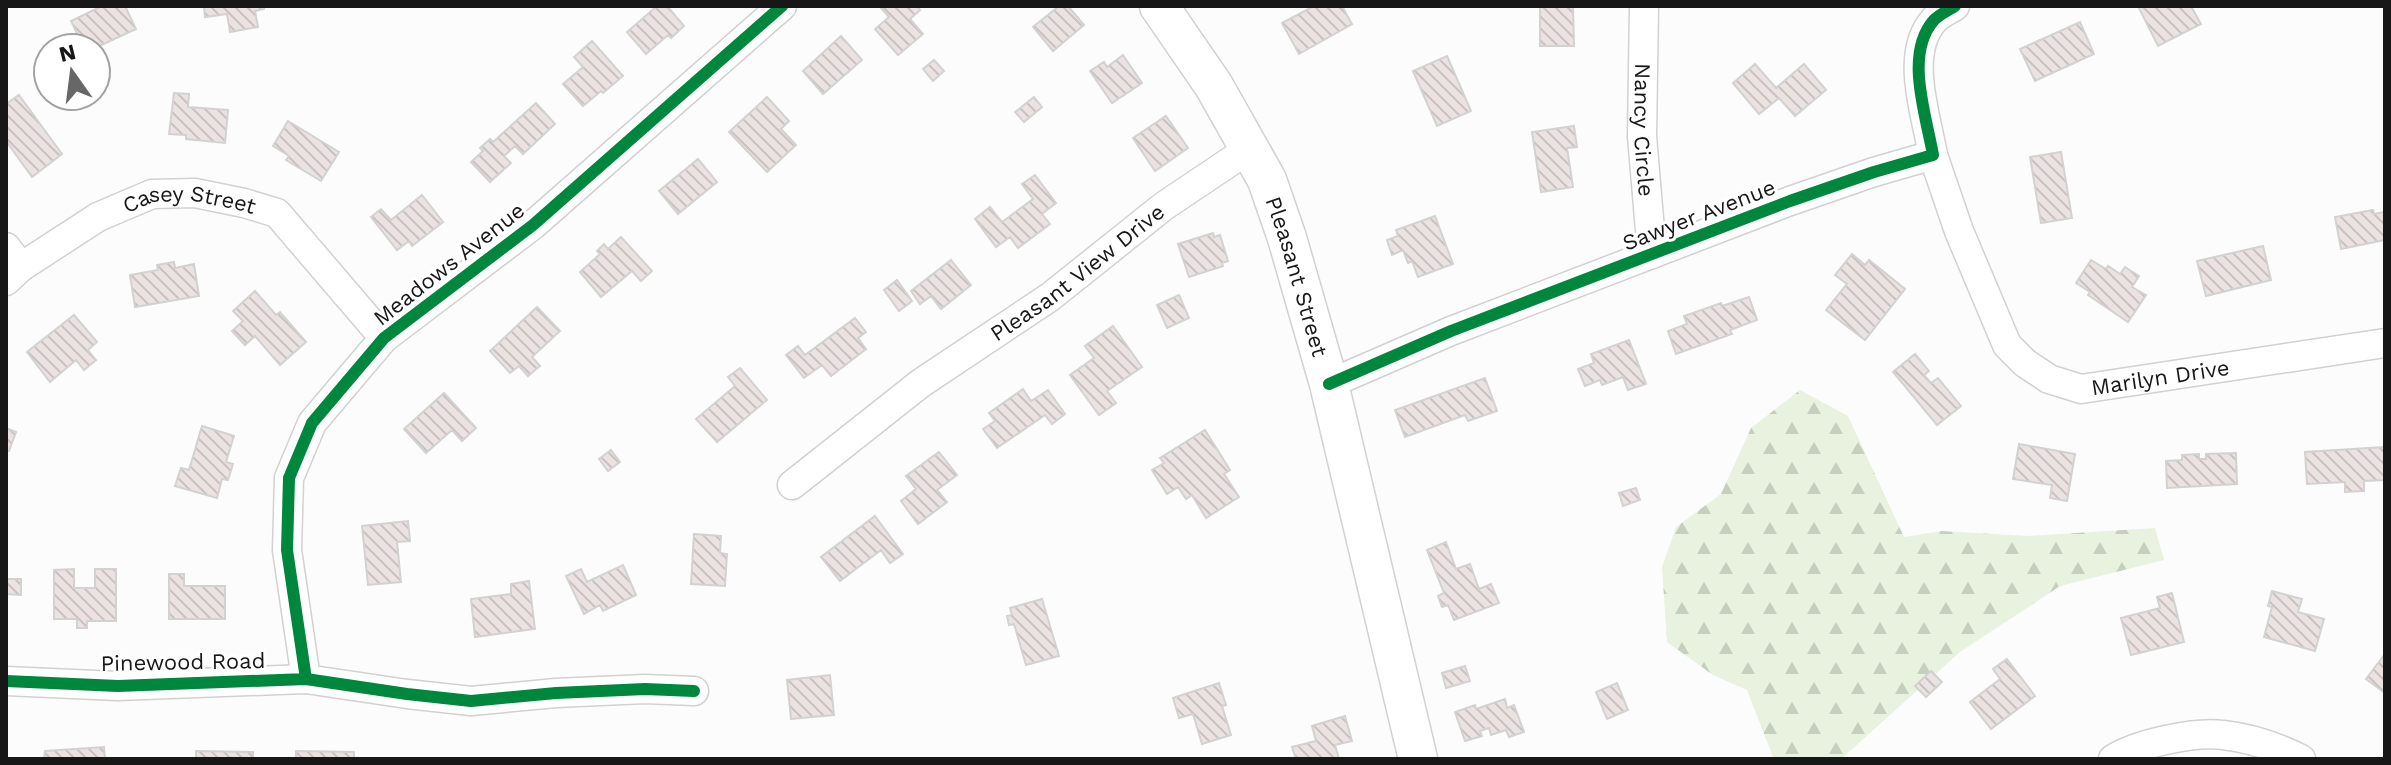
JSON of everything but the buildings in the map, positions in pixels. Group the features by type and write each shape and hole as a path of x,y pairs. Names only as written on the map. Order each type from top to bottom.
{"main road":[{"name":"Pleasant Street","path":"1159,6 1214,86 1267,180 1329,384 1418,759"}],"street":[{"name":"Meadows Avenue","path":"306,679 287,550 289,478 312,423 384,338 533,225 782,6"},
{"name":"Nancy Circle","path":"1644,6 1642,136 1652,254"},
{"path":"1933,155 1917,63 1921,40 1935,18 1955,6"},
{"name":"Pleasant View Drive","path":"792,485 921,383 1050,297 1164,206 1249,149"},
{"name":"Sawyer Avenue","path":"1329,384 1451,331 1652,254 1821,190 1933,155"},
{"name":"Marilyn Drive","path":"1933,155 1959,231 2007,345 2025,363 2049,379 2081,389 2385,343"},
{"name":"Casey Street","path":"11,265 98,217 152,194 195,193 277,213 384,338"},
{"name":"Pinewood Road","path":"6,681 118,686 306,679 471,701 630,689 694,691"},
{"path":"2113,759 2162,740 2220,734 2277,747 2301,759"}],"green space":[{"path":"1800,390 1848,416 1904,537 1941,531 2027,536 2155,528 2164,560 2060,586 1960,652 1841,759 1771,759 1773,757 1747,690 1713,675 1667,642 1662,567 1676,527 1721,494 1751,428"}],"cycle path":[{"path":"306,679 287,550 289,478 312,423 384,338 533,225 782,6"},
{"path":"1329,384 1451,331 1790,201 1933,155 1922,103 1920,50 1934,20 1955,6"},
{"path":"6,681 118,686 306,679 471,701 645,689 694,691"}]}
